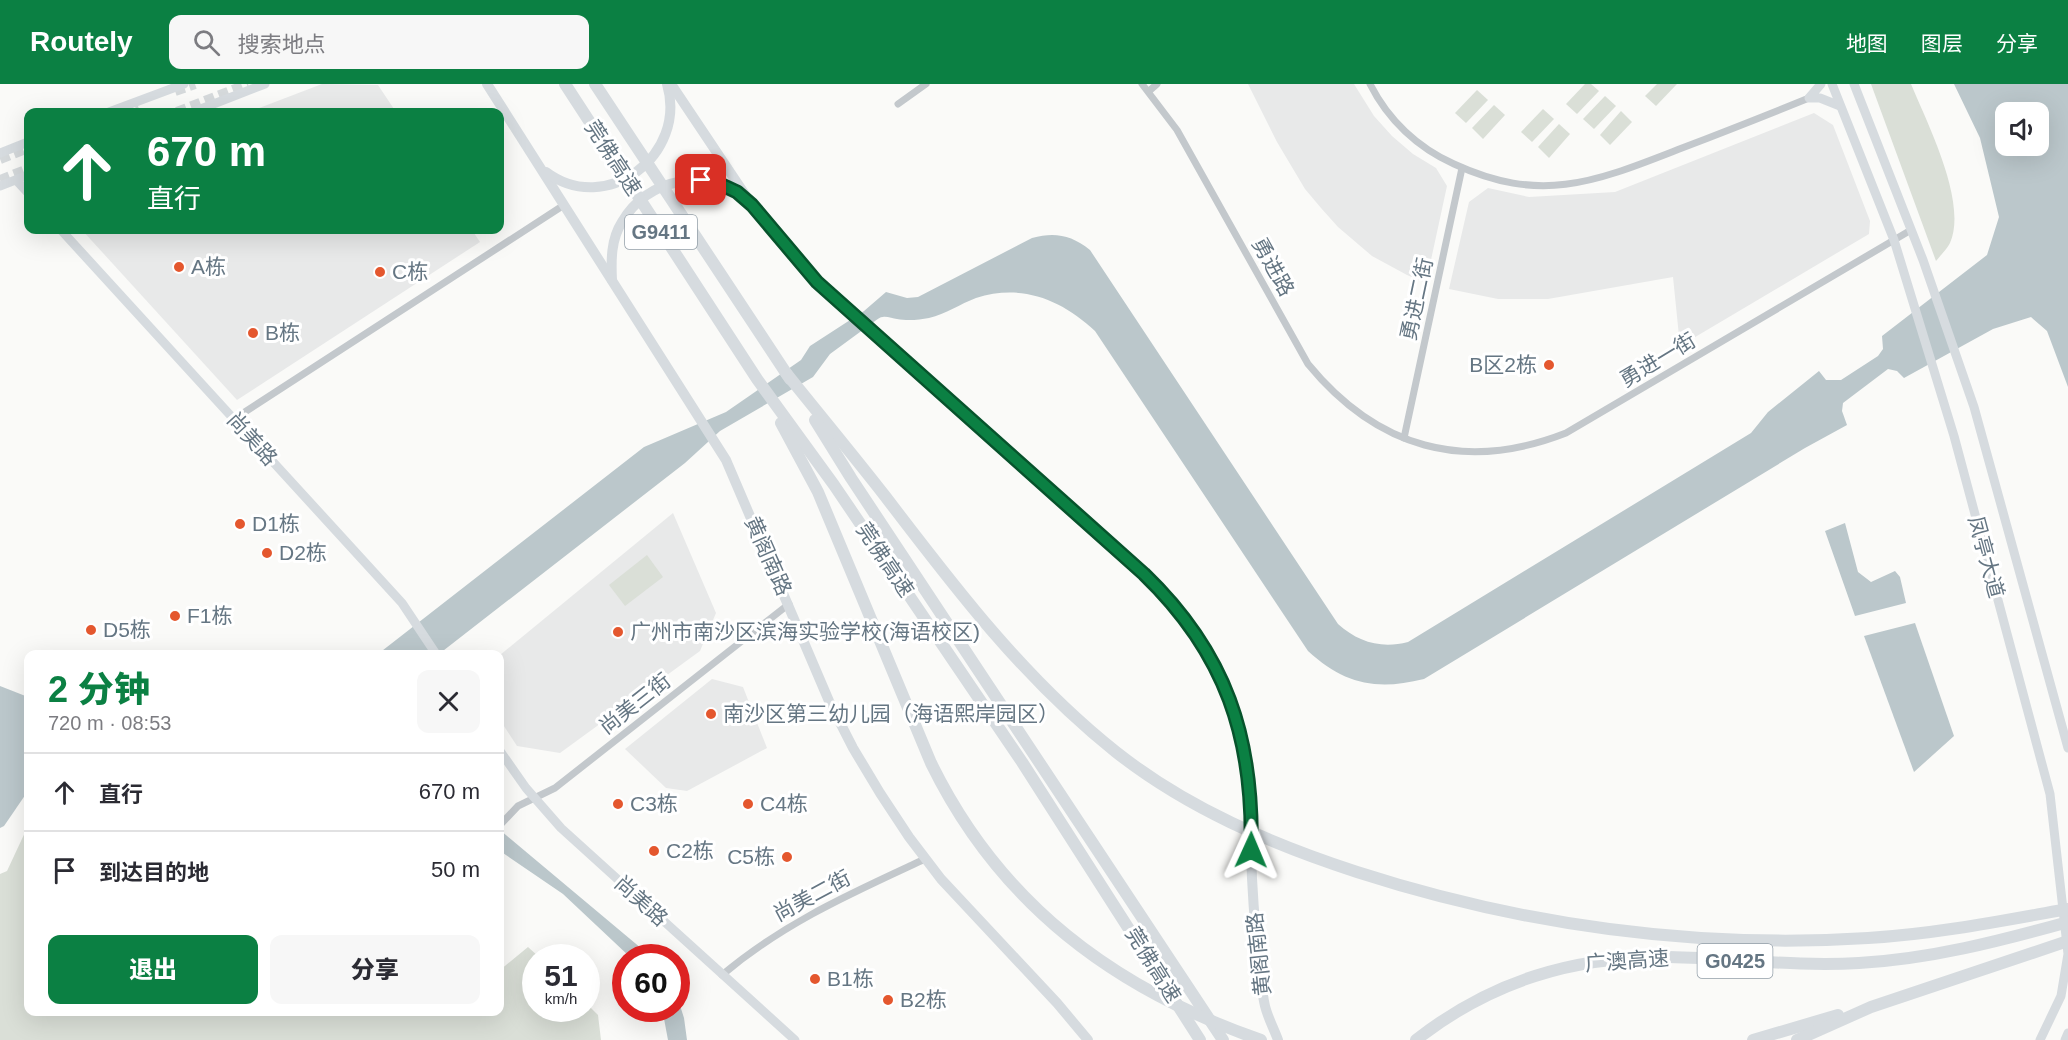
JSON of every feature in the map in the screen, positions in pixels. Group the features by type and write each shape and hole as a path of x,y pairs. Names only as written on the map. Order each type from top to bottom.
{"highway":[{"name":"莞佛高速","path":"564,84 757,379 834,485 1022,762 1200,1040"},
{"name":"莞佛高速","path":"595,84 786,373 851,478 1223,1040"},
{"path":"786,373 965,599 1010,653 1058,701 1117,753 1152,778 1217,817 1268,839 1343,868 1391,883 1498,910 1562,922 1658,934 1767,940 1866,938 1923,934 2068,909"},
{"path":"757,379 818,492 931,763 946,793 990,858 1019,891 1060,931 1091,955 1162,999 1228,1029 1261,1040"},
{"name":"广澳高速","path":"1416,1040 1441,1020 1489,993 1555,969 1593,961 1668,957 1780,963 1860,963 1906,958 1981,945 2068,922"},
{"path":"1753,1040 1871,1007 2068,941"},
{"path":"1797,1040 1871,1007"}],"main road":[{"name":"黄阁南路","path":"487,84 502,108"},
{"name":"黄阁南路","path":"669,84 752,205 817,282 1166,595 1203,643 1223,682 1241,737 1249,775 1254,911 1265,1006 1278,1040"},
{"path":"541,168 557,180 576,186 596,187 616,183 634,175 649,162 661,146 668,127 669,84"},
{"name":"黄阁南路","path":"504,110 726,460 789,604 816,673 853,748 880,793 941,879 1057,1003 1088,1040"},
{"path":"612,280 611,260 614,241 621,223 632,207 646,194 663,185 682,180 701,180 720,184 737,192 752,205"}],"street":[{"path":"120,108 184,84"},
{"path":"203,108 265,84"},
{"path":"898,104 926,84"},
{"name":"勇进路","path":"1142,84 1177,130 1308,364 1326,386 1347,405 1370,422 1404,438"},
{"path":"1149,91 1156,84"},
{"path":"1370,84 1382,105 1409,136 1426,149 1481,176 1520,184 1561,186 1619,173 1809,98 1820,98 1840,106"},
{"path":"1809,98 1821,84"},
{"name":"凤亭大道","path":"1832,84 1894,240 1950,423 2050,794 2068,954 2061,996 2040,1040"},
{"name":"凤亭大道","path":"1854,84 1923,260 1974,407 2068,748"},
{"path":"0,153 24,144"},
{"name":"勇进二街","path":"1404,438 1462,168"},
{"path":"0,186 24,177"},
{"path":"16,180 24,189"},
{"path":"234,419 564,206"},
{"name":"勇进一街","path":"1404,438 1444,449 1494,452 1543,442 1566,433 1911,230"},
{"name":"尚美路","path":"65,234 402,603 433,650"},
{"name":"尚美三街","path":"504,821 518,806 555,788 789,604"},
{"name":"尚美路","path":"504,757 534,798 573,841 795,1040"},
{"name":"尚美二街","path":"722,975 772,936 808,915 925,858"},
{"path":"2065,1040 2068,1033"}],"shaded area":[{"path":"322,84 378,85 393,108 259,108"},
{"path":"1248,84 1354,84 1374,116 1392,136 1413,154 1436,168 1447,186 1426,283 1372,256 1338,227 1321,208 1305,189 1277,142"},
{"path":"1585,84 1591,84 1599,91 1577,114 1566,104"},
{"path":"1657,84 1677,84 1656,106 1645,96"},
{"path":"1871,84 1911,84 1935,141 1950,185 1954,206 1954,226 1950,243 1936,261"},
{"path":"1954,84 2068,84 2068,387 2047,331 2031,317 1993,329 1904,378 1897,371 1888,369 1843,403 1842,411 1847,425 1805,448 1424,679 1391,684 1362,682 1335,671 1308,651 1095,331 1055,303 1040,297 1009,292 976,298 929,318 909,320 879,318 830,354 813,377 720,431 685,463 444,650 383,650 644,447 726,412 801,360 810,346 864,311 886,292 907,298 918,297 1032,238 1048,235 1062,236 1090,250 1338,624 1362,639 1388,645 1408,642 1751,433 1768,412 1819,371 1826,380 1841,380 1878,356 1883,349 1882,336 1987,255 1999,217 1980,138"},
{"path":"1477,90 1488,100 1466,123 1455,113"},
{"path":"1605,96 1616,106 1594,129 1583,119"},
{"path":"1494,105 1505,115 1483,139 1472,128"},
{"path":"1543,109 1554,119 1532,142 1521,132"},
{"path":"1621,111 1632,122 1610,145 1600,135"},
{"path":"1814,113 1833,125 1870,221 1869,234 1680,346 1673,277 1548,299 1498,299 1449,289 1469,202 1488,188 1529,197 1615,192"},
{"path":"1559,124 1570,134 1549,158 1538,147"},
{"path":"86,234 475,234 480,242 237,400"},
{"name":"广州市南沙区滨海实验学校(海语校区)","path":"673,513 716,613 700,651 560,753 517,746 504,726 504,652"},
{"path":"1845,523 1858,572 1871,582 1895,571 1900,577 1906,603 1855,616 1825,531"},
{"path":"647,555 663,577 625,606 609,585"},
{"path":"1915,623 1954,736 1914,772 1864,636"},
{"name":"南沙区第三幼儿园（海语熙岸园区）","path":"712,679 743,687 767,748 687,791 666,788 625,749"},
{"path":"0,686 24,695 24,797 4,826 0,828"},
{"path":"504,833 636,944 616,944 563,894 504,854"},
{"path":"24,835 24,1016 504,1016 504,967 522,952 522,1022 599,1022 601,1040 0,1040 0,874 7,871"},
{"path":"665,1022 685,1022 687,1040 668,1040"}],"tunnel":[{"path":"175,91 195,84"},
{"path":"187,108 248,84"},
{"path":"132,108 138,106"},
{"path":"0,159 24,150"},
{"path":"0,180 24,171"}],"place":[{"name":"A栋","path":"179,267"},
{"name":"C栋","path":"380,272"},
{"name":"B栋","path":"253,333"},
{"name":"B区2栋","path":"1549,365"},
{"name":"D1栋","path":"240,524"},
{"name":"D2栋","path":"267,553"},
{"name":"F1栋","path":"175,616"},
{"name":"D5栋","path":"91,630"},
{"name":"广州市南沙区滨海实验学校(海语校区)","path":"618,632"},
{"name":"南沙区第三幼儿园（海语熙岸园区）","path":"711,714"},
{"name":"C3栋","path":"618,804"},
{"name":"C4栋","path":"748,804"},
{"name":"C2栋","path":"654,851"},
{"name":"C5栋","path":"787,857"},
{"name":"B1栋","path":"815,979"},
{"name":"B2栋","path":"888,1000"}],"route":[{"path":"701,180 720,184 737,192 752,205 817,282 1144,574 1185,618 1203,643 1217,669 1236,718 1251,794 1251,850"}]}
